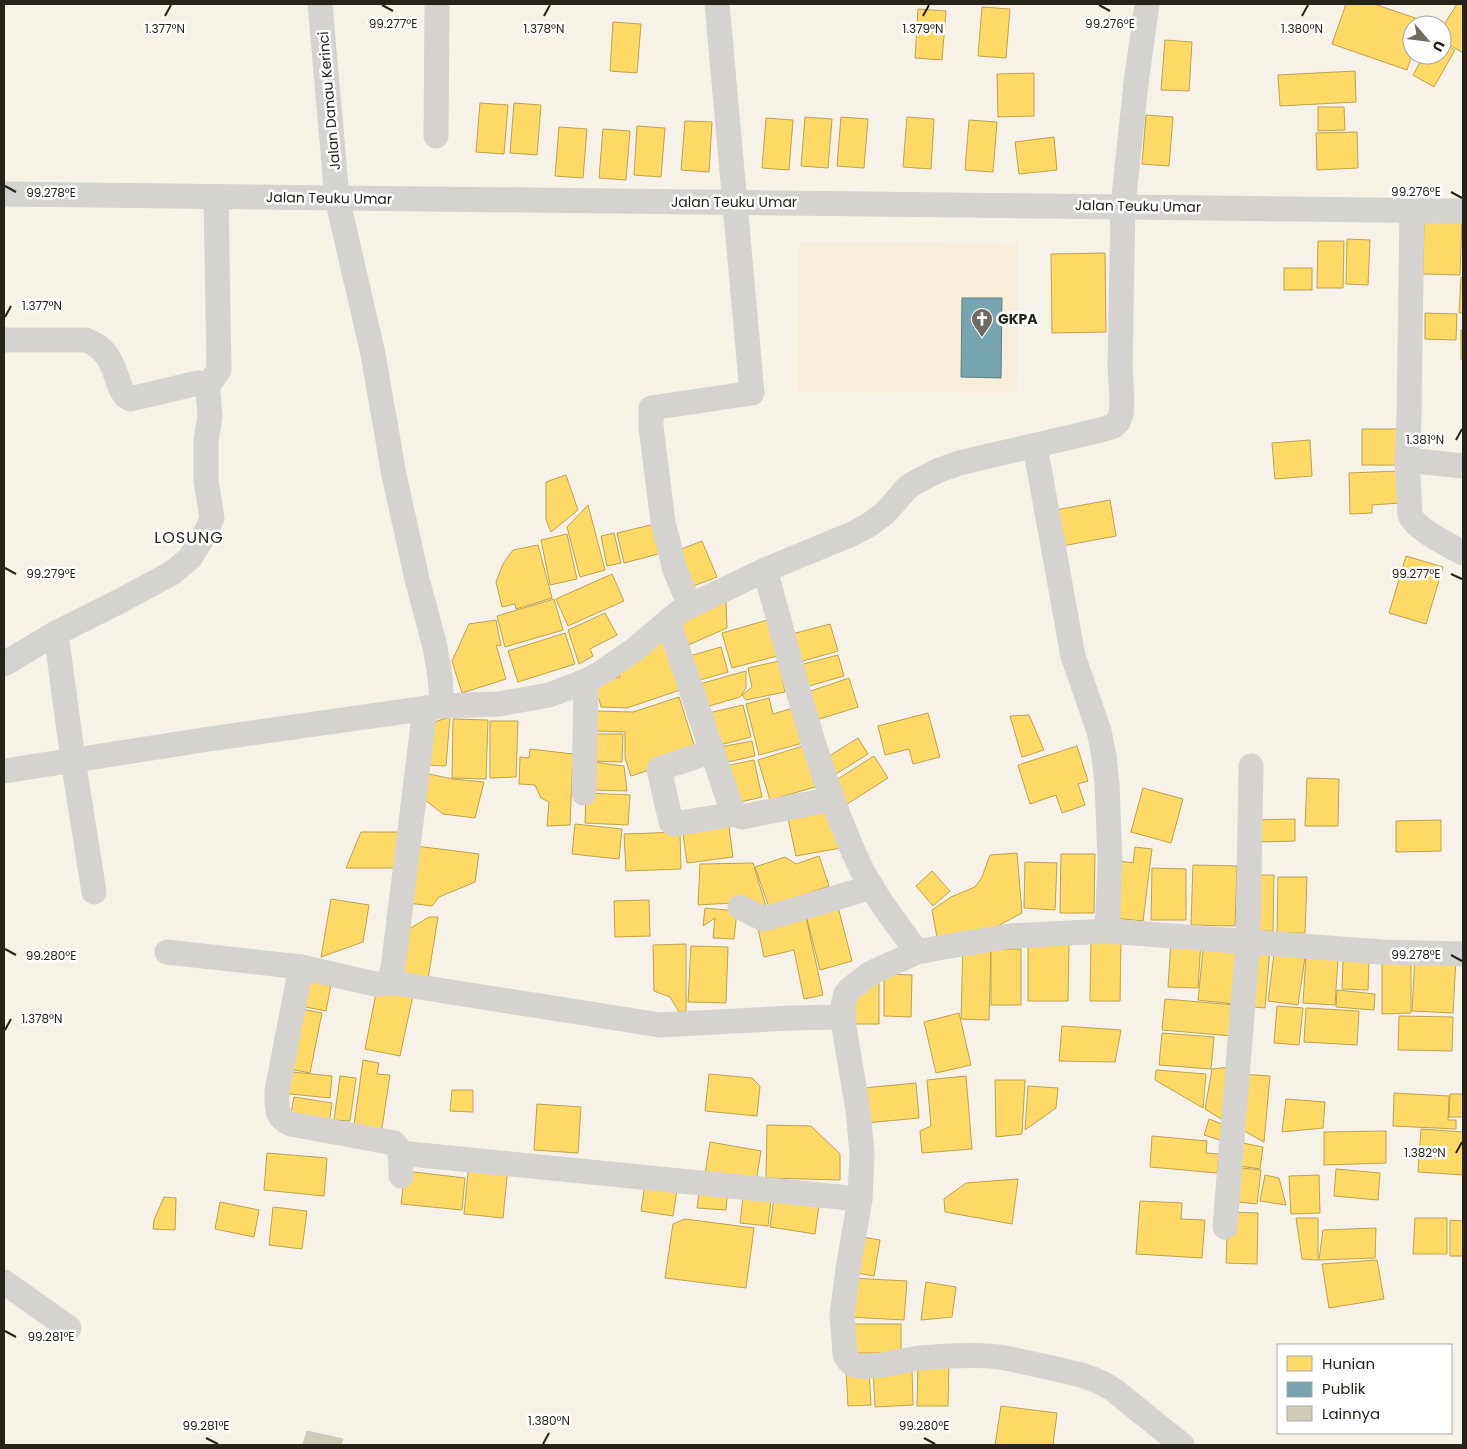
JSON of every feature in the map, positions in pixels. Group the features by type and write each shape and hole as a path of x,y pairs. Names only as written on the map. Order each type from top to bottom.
{"street":[{"name":"Jalan Danau Kerinci","path":"320,4 337,198 372,354 394,475 417,579 435,647 440,676 393,970 388,982"},
{"path":"436,136 437,4"},
{"path":"690,606 675,570 663,522 651,427 651,408 752,393 717,4"},
{"path":"4,771 434,707 499,704 549,694 586,681 599,674 634,650 668,621 690,606 765,570 852,534 869,525 885,514 907,488 937,471 959,463 1114,426 1120,418 1122,401 1120,366 1123,206 1136,83 1147,4"},
{"name":"Jalan Teuku Umar","path":"4,194 1463,211"},
{"path":"206,388 219,370 216,196"},
{"path":"1412,210 1407,460 1410,515 1412,520 1421,528 1463,554"},
{"path":"4,340 85,340 93,342 104,351 125,396 130,399 198,383 206,388 209,395 210,416 206,441 206,481 212,518 190,558 172,573 56,633 4,664"},
{"path":"1035,446 1073,656 1098,731 1104,756 1108,784 1110,860 1107,931"},
{"path":"1407,460 1463,466"},
{"path":"765,570 832,799 861,867 872,887 917,952"},
{"path":"668,621 735,814"},
{"path":"56,633 73,760 94,892"},
{"path":"584,793 586,681"},
{"path":"712,750 659,769 671,822 674,824 735,814 742,817 832,799"},
{"path":"1225,1227 1248,941 1252,766"},
{"path":"740,907 764,919 872,887"},
{"path":"1182,1445 1155,1435 1115,1391 1090,1377 1015,1360 980,1356 920,1358 881,1365 861,1366 851,1364 845,1354 842,1315 862,1176 858,1110 843,1017 844,1000 850,989 872,973 917,952 1010,936 1107,931 1381,952 1463,954"},
{"path":"167,952 301,967 375,984 388,982 660,1026 790,1018 843,1017"},
{"path":"301,967 277,1091 276,1110 282,1120 291,1124 390,1141 397,1145 400,1165 860,1199"},
{"path":"4,1282 69,1328"}],"shaded area":[{"name":"GKPA","path":"799,242 1018,243 1017,393 797,392"}],"building: Hunian":[{"path":"1346,4 1374,4 1406,15 1402,15 1402,65 1409,65 1407,70 1332,44"},
{"path":"1457,4 1463,4 1463,53 1452,46 1452,15 1450,15"},
{"path":"982,7 1010,9 1006,58 978,56"},
{"path":"918,9 946,11 942,60 915,58"},
{"path":"613,22 641,24 637,73 610,71"},
{"path":"1165,40 1192,42 1189,91 1161,90"},
{"path":"1418,65 1446,65 1434,87 1413,75"},
{"path":"1355,71 1356,102 1280,106 1278,75"},
{"path":"1034,73 1034,116 998,117 997,74"},
{"path":"480,103 508,105 504,154 476,152"},
{"path":"514,103 541,105 537,155 510,153"},
{"path":"1318,107 1344,107 1345,130 1318,131"},
{"path":"1146,115 1173,117 1169,166 1142,164"},
{"path":"805,117 832,119 828,168 801,166"},
{"path":"841,117 868,119 864,168 837,166"},
{"path":"907,117 934,119 931,169 903,167"},
{"path":"766,118 793,120 789,170 762,168"},
{"path":"969,120 997,122 993,172 965,170"},
{"path":"685,121 712,122 709,172 681,170"},
{"path":"637,126 665,128 661,177 634,175"},
{"path":"559,127 587,129 583,178 555,176"},
{"path":"603,129 630,131 626,180 599,178"},
{"path":"1357,132 1358,168 1317,170 1316,133"},
{"path":"1054,137 1057,170 1019,174 1015,142"},
{"path":"1424,221 1462,221 1460,275 1423,274"},
{"path":"1347,239 1370,240 1368,285 1346,284"},
{"path":"1318,241 1344,241 1343,288 1317,288"},
{"path":"1105,253 1106,332 1052,333 1051,254"},
{"path":"1284,268 1312,268 1312,290 1284,290"},
{"path":"1461,277 1463,277 1463,313 1459,313"},
{"path":"1425,313 1457,314 1456,340 1425,339"},
{"path":"1461,330 1463,330 1463,359 1461,359"},
{"path":"1362,429 1401,429 1401,465 1362,465"},
{"path":"1310,440 1312,476 1275,479 1272,443"},
{"path":"1399,471 1400,503 1372,505 1372,513 1350,514 1349,473"},
{"path":"566,475 578,510 551,532 546,520 546,482"},
{"path":"1110,500 1116,536 1062,546 1050,511"},
{"path":"588,505 605,570 580,577 567,527"},
{"path":"655,524 662,553 624,563 617,533"},
{"path":"614,533 621,563 607,566 601,536"},
{"path":"567,534 577,579 550,585 541,540"},
{"path":"702,541 717,577 688,588 674,552"},
{"path":"538,545 552,598 516,609 515,604 502,607 496,582 503,564 513,550"},
{"path":"1406,556 1443,567 1426,624 1389,613"},
{"path":"612,574 624,601 568,626 556,599"},
{"path":"554,599 563,630 505,647 497,616"},
{"path":"726,601 727,628 686,646 677,623"},
{"path":"605,613 617,635 590,649 593,656 579,664 568,630"},
{"path":"771,619 781,655 732,668 722,633"},
{"path":"496,620 501,646 496,645 506,679 462,693 452,661 469,624"},
{"path":"830,624 838,651 796,663 788,635"},
{"path":"565,633 575,664 518,682 508,651"},
{"path":"665,634 683,689 627,708 601,707 599,699 591,698 594,680 620,677 616,668"},
{"path":"721,647 728,672 693,682 686,657"},
{"path":"838,655 844,676 802,688 796,666"},
{"path":"779,661 785,692 746,700 742,695 752,687 748,668"},
{"path":"746,671 746,688 740,697 702,708 696,685"},
{"path":"849,678 858,707 813,721 805,693"},
{"path":"679,697 697,754 631,776 625,758 625,732 595,731 595,711 633,712"},
{"path":"769,698 773,714 793,708 803,743 759,755 746,704"},
{"path":"743,705 751,737 712,747 704,714"},
{"path":"928,713 940,757 913,764 909,749 885,755 878,726"},
{"path":"1029,715 1044,750 1022,757 1010,716"},
{"path":"450,717 446,766 426,765 428,724"},
{"path":"453,719 488,720 486,779 452,778"},
{"path":"490,721 518,721 516,777 490,778"},
{"path":"593,734 623,734 622,762 592,761"},
{"path":"858,738 868,754 836,774 826,758"},
{"path":"752,741 755,756 718,764 715,748"},
{"path":"803,746 815,787 770,800 758,760"},
{"path":"1077,746 1088,781 1078,784 1085,805 1062,813 1056,795 1030,804 1018,765"},
{"path":"530,749 573,754 570,825 547,826 549,802 541,798 535,785 519,784 520,757 529,758"},
{"path":"874,756 888,778 847,804 833,782"},
{"path":"754,760 762,797 732,804 721,767"},
{"path":"593,762 624,766 627,791 592,790"},
{"path":"424,773 453,779 484,782 475,818 443,814 420,796"},
{"path":"1307,778 1339,779 1338,826 1305,826"},
{"path":"1143,788 1183,799 1171,843 1131,832"},
{"path":"586,793 630,795 628,825 585,823"},
{"path":"833,805 841,848 796,856 787,814"},
{"path":"1295,819 1295,841 1257,842 1256,820"},
{"path":"728,820 733,857 687,863 682,827"},
{"path":"1441,820 1441,851 1396,852 1396,821"},
{"path":"575,824 622,829 619,859 572,854"},
{"path":"361,832 401,832 402,868 346,868"},
{"path":"680,832 681,869 626,871 624,834"},
{"path":"416,846 479,854 475,882 439,897 432,906 408,903"},
{"path":"1135,847 1152,849 1143,921 1113,918 1120,861 1133,863"},
{"path":"1017,853 1022,913 992,929 937,937 932,910 951,897 975,887 982,877 990,855"},
{"path":"1061,854 1095,854 1094,913 1060,913"},
{"path":"819,856 829,886 769,907 755,867 785,857 796,864"},
{"path":"1025,862 1057,863 1055,910 1024,908"},
{"path":"753,863 768,913 732,903 698,905 700,864"},
{"path":"1193,865 1237,866 1235,926 1191,925"},
{"path":"1152,868 1186,869 1186,920 1151,920"},
{"path":"932,871 950,891 933,906 916,886"},
{"path":"1254,875 1274,875 1273,931 1252,931"},
{"path":"1278,877 1307,877 1305,933 1277,933"},
{"path":"331,899 369,905 363,942 321,957"},
{"path":"649,900 650,936 615,937 614,901"},
{"path":"838,907 852,961 820,970 806,915"},
{"path":"705,908 737,911 734,939 713,938 715,918 703,926"},
{"path":"429,917 438,917 427,985 396,979 404,932"},
{"path":"806,917 823,995 804,999 794,950 764,957 758,928"},
{"path":"1091,939 1121,940 1120,1001 1090,1001"},
{"path":"1171,940 1201,941 1198,988 1168,987"},
{"path":"1204,941 1241,945 1235,1004 1198,1000"},
{"path":"1028,942 1069,942 1068,1001 1028,1001"},
{"path":"686,944 686,1011 679,1012 670,997 654,991 653,945"},
{"path":"963,945 991,945 989,1020 961,1019"},
{"path":"691,946 728,947 726,1003 688,1002"},
{"path":"1275,946 1306,950 1298,1005 1268,1001"},
{"path":"1249,947 1270,949 1265,1008 1244,1006"},
{"path":"991,949 1021,949 1021,1005 991,1005"},
{"path":"1306,956 1338,958 1335,1005 1303,1003"},
{"path":"1415,956 1456,958 1453,1013 1412,1011"},
{"path":"1382,958 1411,958 1411,1013 1382,1014"},
{"path":"1343,960 1369,961 1368,990 1342,989"},
{"path":"884,974 912,975 911,1017 884,1016"},
{"path":"311,975 332,979 326,1011 295,1005"},
{"path":"879,981 879,1024 851,1024 851,992"},
{"path":"377,988 413,995 400,1056 365,1049"},
{"path":"1337,990 1375,994 1374,1010 1336,1007"},
{"path":"1165,999 1235,1005 1232,1036 1162,1030"},
{"path":"1277,1006 1303,1008 1299,1045 1274,1043"},
{"path":"297,1008 322,1013 310,1073 285,1068"},
{"path":"1306,1008 1359,1011 1357,1045 1304,1042"},
{"path":"959,1013 971,1065 936,1073 924,1022"},
{"path":"1399,1016 1453,1017 1452,1051 1398,1050"},
{"path":"1062,1026 1121,1030 1115,1062 1059,1061"},
{"path":"1162,1033 1214,1037 1211,1069 1159,1065"},
{"path":"363,1060 379,1063 377,1074 390,1075 381,1134 354,1125"},
{"path":"1231,1067 1226,1122 1205,1109 1212,1069"},
{"path":"1156,1070 1206,1074 1203,1108 1155,1080"},
{"path":"283,1071 332,1076 330,1098 281,1093"},
{"path":"709,1074 752,1078 760,1086 757,1116 705,1111"},
{"path":"1240,1074 1270,1076 1264,1142 1235,1126"},
{"path":"340,1076 356,1078 350,1121 334,1120"},
{"path":"966,1076 972,1149 922,1153 920,1131 931,1126 927,1080"},
{"path":"995,1080 1025,1080 1022,1134 996,1137"},
{"path":"916,1083 919,1118 866,1123 863,1088"},
{"path":"1028,1086 1058,1088 1056,1108 1025,1130"},
{"path":"452,1090 473,1090 473,1112 450,1111"},
{"path":"1394,1093 1449,1096 1448,1120 1456,1120 1456,1129 1393,1126"},
{"path":"1450,1094 1463,1094 1463,1117 1449,1117"},
{"path":"294,1097 332,1103 329,1124 290,1118"},
{"path":"1286,1099 1325,1102 1323,1128 1282,1132"},
{"path":"537,1104 581,1107 578,1153 534,1150"},
{"path":"1209,1119 1227,1126 1223,1141 1204,1135"},
{"path":"767,1125 811,1126 840,1154 840,1180 766,1178"},
{"path":"1421,1129 1463,1132 1463,1175 1418,1172"},
{"path":"1386,1131 1386,1163 1324,1165 1324,1132"},
{"path":"1152,1136 1207,1141 1206,1153 1219,1154 1217,1173 1150,1167"},
{"path":"710,1142 761,1151 756,1182 705,1174"},
{"path":"1237,1142 1263,1147 1260,1169 1233,1165"},
{"path":"267,1153 327,1158 324,1196 264,1190"},
{"path":"469,1163 508,1167 503,1218 464,1214"},
{"path":"1232,1167 1261,1170 1257,1204 1228,1201"},
{"path":"1336,1169 1380,1173 1378,1200 1334,1196"},
{"path":"405,1171 465,1178 462,1210 401,1204"},
{"path":"1265,1175 1279,1178 1286,1205 1260,1201"},
{"path":"1319,1175 1320,1213 1291,1214 1289,1176"},
{"path":"646,1178 678,1183 673,1216 641,1211"},
{"path":"1018,1179 1012,1224 945,1212 944,1199 966,1183"},
{"path":"700,1184 728,1187 726,1210 697,1208"},
{"path":"744,1189 772,1193 768,1226 740,1223"},
{"path":"775,1191 820,1198 815,1234 770,1227"},
{"path":"164,1197 176,1198 175,1230 153,1229 154,1220"},
{"path":"1140,1201 1182,1203 1181,1219 1205,1220 1202,1258 1136,1254"},
{"path":"220,1202 259,1210 254,1237 215,1229"},
{"path":"273,1207 307,1211 302,1249 269,1245"},
{"path":"1228,1212 1258,1213 1257,1264 1226,1263"},
{"path":"1296,1218 1318,1218 1318,1260 1302,1259"},
{"path":"1415,1218 1447,1218 1447,1254 1413,1254"},
{"path":"685,1219 754,1228 746,1288 665,1278 673,1224"},
{"path":"1450,1220 1463,1221 1463,1256 1450,1256"},
{"path":"1376,1228 1375,1258 1319,1260 1323,1230"},
{"path":"857,1236 880,1240 874,1276 851,1272"},
{"path":"1377,1260 1384,1299 1329,1308 1322,1264"},
{"path":"851,1278 907,1281 904,1320 849,1317"},
{"path":"926,1282 956,1287 952,1317 921,1320"},
{"path":"848,1324 901,1324 901,1353 848,1353"},
{"path":"918,1364 949,1364 948,1406 917,1406"},
{"path":"912,1367 913,1405 875,1407 873,1368"},
{"path":"846,1370 869,1372 871,1405 848,1406"},
{"path":"1001,1406 1057,1413 1053,1445 995,1445"}],"building: Publik":[{"name":"GKPA","path":"962,298 1002,298 1001,378 961,377"}],"building: Lainnya":[{"path":"307,1431 343,1439 341,1445 303,1445"}],"place":[{"name":"GKPA","path":"982,338"}],"district":[{"name":"LOSUNG","path":"189,537"}]}
